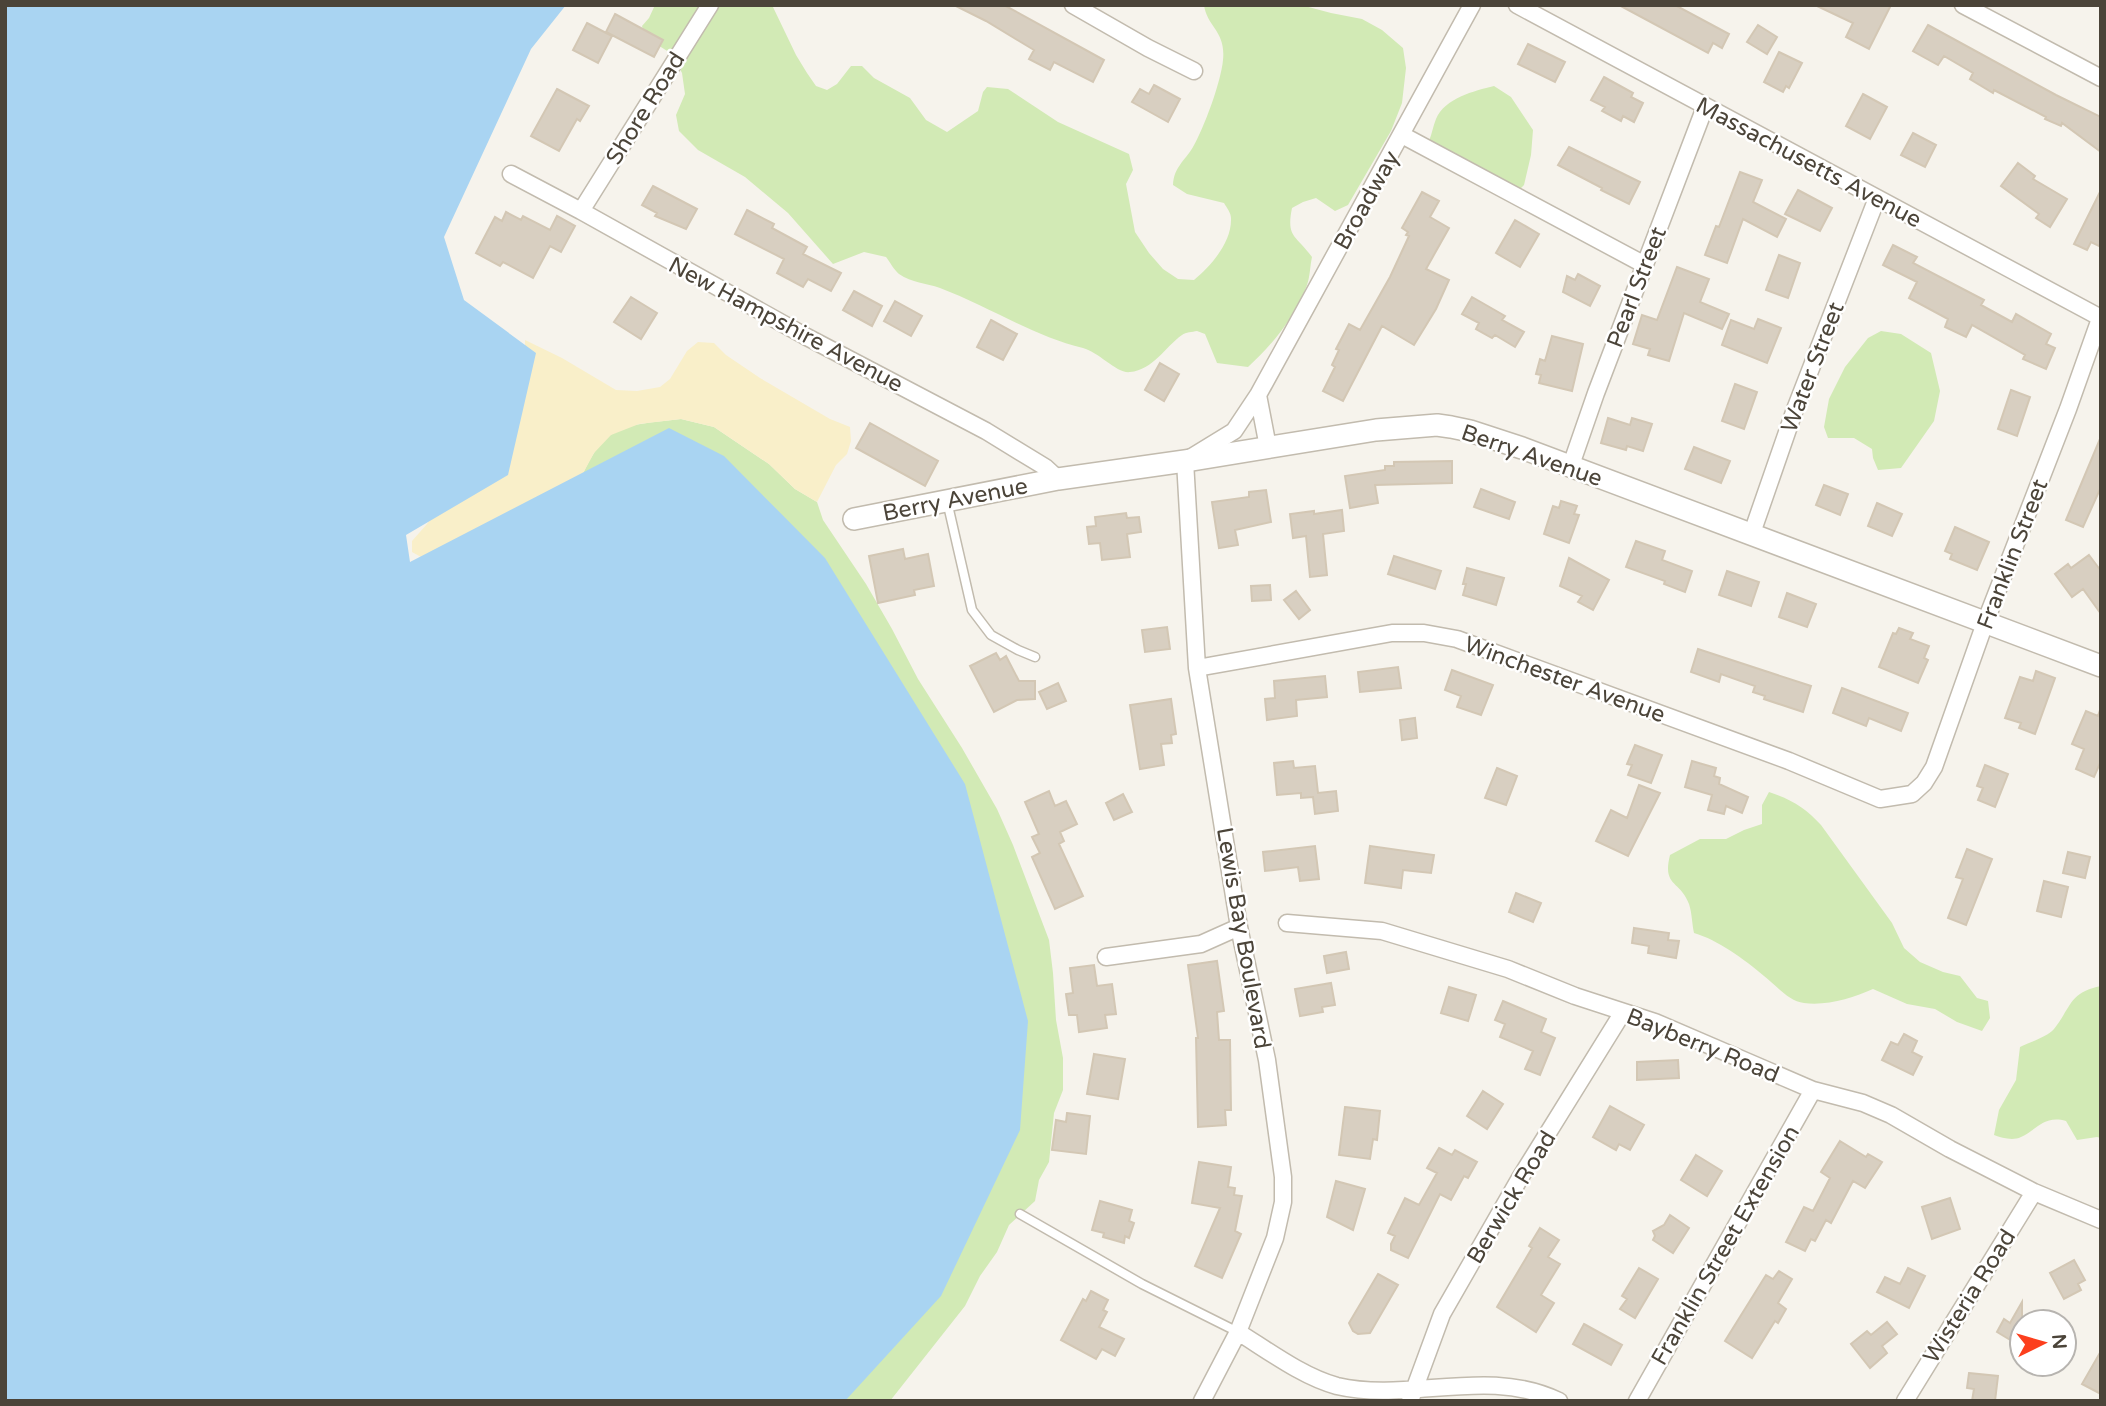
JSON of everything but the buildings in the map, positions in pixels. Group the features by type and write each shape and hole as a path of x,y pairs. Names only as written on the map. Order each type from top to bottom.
{"street":[{"name":"Shore Road","path":"581,211 710,5"},
{"path":"1073,5 1147,48 1194,71"},
{"name":"Broadway","path":"1185,461 1234,431 1258,395 1472,5"},
{"name":"Massachusetts Avenue","path":"1517,5 2100,317"},
{"path":"1963,5 2101,78"},
{"name":"Pearl Street","path":"1570,468 1705,107"},
{"path":"1402,135 1645,265"},
{"name":"New Hampshire Avenue","path":"511,174 805,336 1007,443 1045,467 1058,479"},
{"name":"Water Street","path":"1751,536 1794,412 1877,198"},
{"name":"Franklin Street","path":"1919,788 1934,767 2100,317"},
{"path":"1258,395 1268,447"},
{"name":"Berry Avenue","path":"854,519 1058,479 1376,430 1437,425 1470,431 2101,666"},
{"name":"Lewis Bay Boulevard","path":"1185,461 1197,668 1239,927 1266,1059 1283,1177 1283,1202 1275,1238 1238,1332 1202,1401"},
{"name":"Winchester Avenue","path":"1197,668 1333,642 1392,633 1424,633 1457,639 1661,713 1789,761 1880,799 1894,799 1912,794 1919,788"},
{"name":"Bayberry Road","path":"1287,923 1382,931 1508,969 1655,1022 1812,1090 1863,1103 1891,1115 2034,1192 2101,1220"},
{"path":"1106,957 1201,944 1239,927"},
{"name":"Berwick Road","path":"1413,1395 1443,1314 1520,1178 1623,1012"},
{"name":"Franklin Street Extension","path":"1637,1401 1812,1090"},
{"name":"Wisteria Road","path":"1905,1401 2034,1192"},
{"path":"1238,1332 1300,1370 1335,1385 1413,1395 1476,1385 1516,1387 1559,1401"}],"lane":[{"path":"947,501 972,610 991,635 1035,657"},
{"path":"1020,1214 1142,1284 1238,1332"}],"green space":[{"path":"655,5 772,5 796,55 816,86 827,90 837,84 851,66 862,66 874,78 910,98 926,120 947,132 978,111 987,87 1008,89 1058,122 1129,154 1133,170 1126,184 1135,232 1163,269 1178,279 1194,280 1207,268 1228,236 1231,218 1224,203 1187,194 1173,185 1177,169 1193,147 1202,128 1222,69 1222,42 1204,5 1301,5 1362,19 1382,30 1403,48 1406,68 1402,103 1391,131 1348,205 1335,211 1316,198 1292,208 1291,231 1312,257 1309,279 1296,308 1266,349 1248,367 1217,363 1205,334 1197,331 1182,335 1145,367 1125,372 1089,350 1046,336 958,295 904,277 886,257 864,252 833,264 788,213 745,177 698,150 679,131 676,115 685,94 682,73 672,54 645,37 642,26"},
{"path":"1494,86 1511,97 1533,130 1524,185 1518,191 1429,141 1436,119 1446,106 1461,96"},
{"path":"1881,331 1901,334 1931,353 1940,391 1934,421 1901,468 1878,470 1872,449 1854,438 1828,438 1824,427 1829,399 1845,367 1868,338"},
{"path":"681,419 714,427 769,464 795,489 817,502 823,520 866,584 918,679 997,809 1049,940 1056,1020 1063,1058 1063,1090 1054,1113 1049,1162 1039,1180 1035,1201 1009,1225 997,1252 980,1276 965,1306 890,1401 746,1401 580,479 597,449 612,434 636,425"},
{"path":"1769,792 1798,805 1821,825 1892,923 1904,948 1920,962 1960,976 1977,998 1988,1001 1990,1018 1982,1031 1957,1022 1935,1009 1907,1004 1873,989 1831,1002 1798,1002 1730,951 1694,933 1689,904 1668,873 1670,855 1700,839 1726,839 1762,824 1762,805"},
{"path":"2101,986 2101,1138 2077,1140 2066,1121 2058,1120 2047,1121 2018,1138 2008,1139 1994,1135 1999,1110 2016,1080 2020,1047 2051,1032 2077,997"}],"sand":[{"path":"525,340 616,390 637,391 660,387 670,379 687,351 698,342 714,343 726,355 760,378 830,419 850,427 851,441 847,454 836,465 817,502 795,489 769,464 714,427 681,419 639,424 611,435 594,453 580,479 421,557 412,552 412,541 427,524 525,365"}],"water":[{"path":"5,5 566,5 531,49 444,237 464,300 536,353 508,475 406,535 410,562 669,428 724,456 825,558 965,784 1028,1021 1020,1130 941,1296 845,1401 5,1401"}]}
